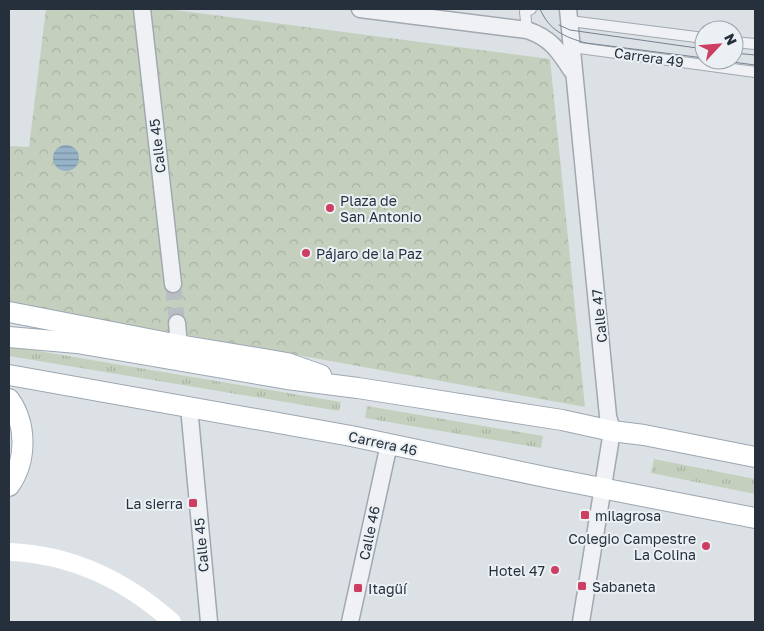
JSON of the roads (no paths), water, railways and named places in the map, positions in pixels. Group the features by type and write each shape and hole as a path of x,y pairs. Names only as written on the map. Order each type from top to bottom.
{"main road":[{"path":"9,312 180,345 287,363 358,388"},
{"path":"9,337 78,343 287,379 358,388 562,420 755,457"},
{"name":"Carrera 46","path":"9,375 389,444 755,518"},
{"path":"9,399 17,414 23,442 18,469 9,486"},
{"path":"10,553 30,553 52,557 80,565 104,575 155,607 172,622"}],"street":[{"name":"Calle 45","path":"142,9 173,284"},
{"path":"360,9 526,30 536,33 552,43 574,73"},
{"path":"526,30 525,12 531,9"},
{"name":"Carrera 49","path":"569,15 694,36"},
{"name":"Calle 47","path":"569,15 608,416 612,431 581,622"},
{"name":"Carrera 49","path":"572,47 755,72"},
{"path":"177,323 180,345"},
{"name":"Calle 45","path":"189,407 209,622"},
{"name":"Calle 46","path":"350,622 389,444"}],"water":[{"path":"66,145 75,149 79,158 75,167 66,171 57,167 53,158 57,149"}],"tunnel":[{"path":"173,284 177,323"}],"tram line":[{"path":"540,9 548,22 558,32 578,41 694,57"},
{"path":"559,25 570,30 694,48"},
{"path":"744,54 755,55"},
{"path":"744,64 755,65"}],"place":[{"name":"Plaza de San Antonio","path":"330,208"},
{"name":"Pájaro de la Paz","path":"306,253"},
{"name":"La sierra","path":"193,503"},
{"name":"milagrosa","path":"585,515"},
{"name":"Colegio Campestre La Colina","path":"706,546"},
{"name":"Hotel 47","path":"555,570"},
{"name":"Sabaneta","path":"582,586"},
{"name":"Itagüí","path":"358,588"}]}
